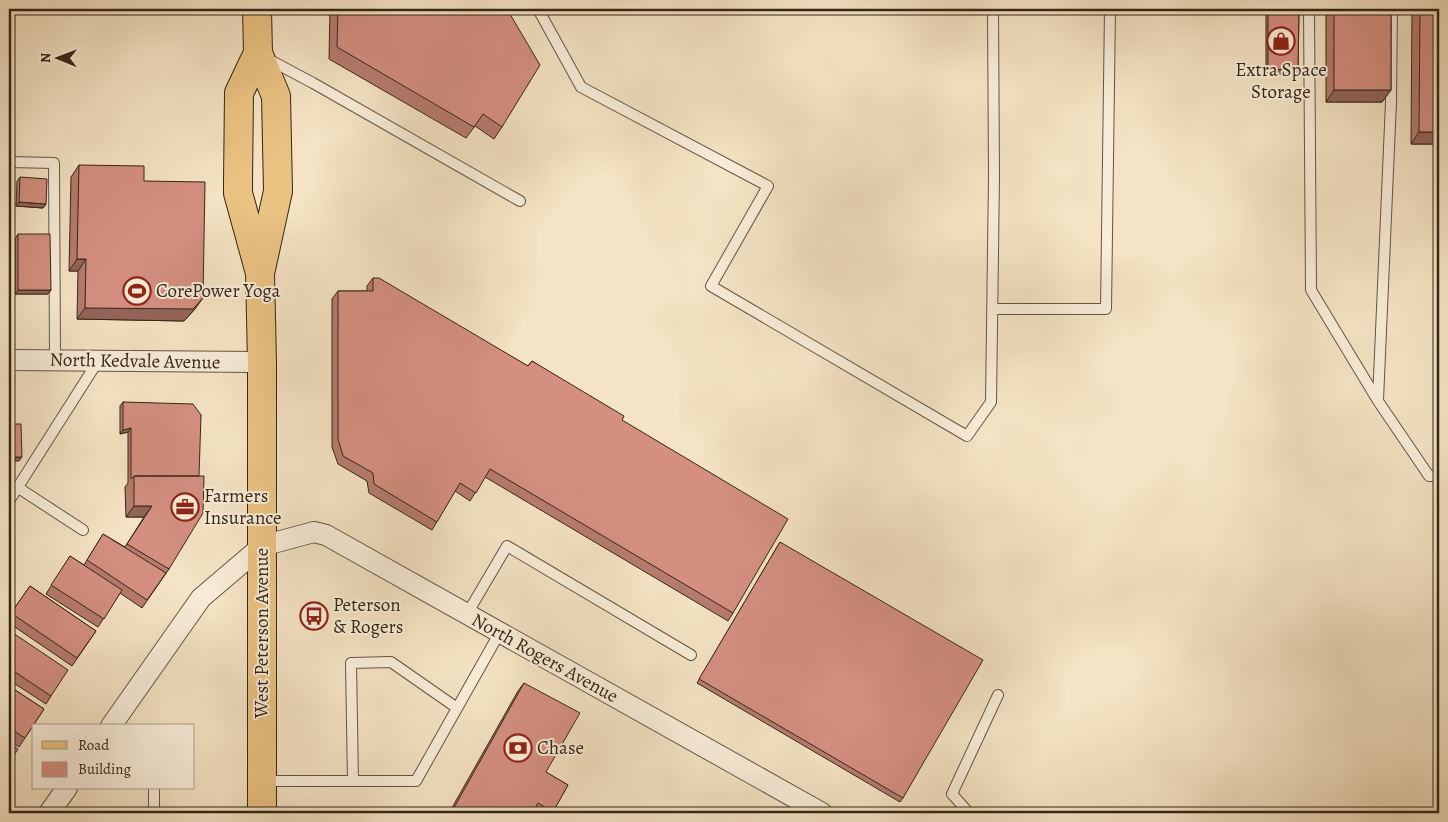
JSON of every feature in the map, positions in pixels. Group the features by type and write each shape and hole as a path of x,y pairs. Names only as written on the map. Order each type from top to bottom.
{"main road":[{"name":"West Peterson Avenue","path":"257,9 258,53 276,96 278,191 260,273 262,362 262,813"},
{"name":"West Peterson Avenue","path":"258,53 239,93 238,193 260,273"}],"street":[{"name":"North Kedvale Avenue","path":"9,360 262,362"},
{"name":"North Rogers Avenue","path":"262,546 314,532 326,535 822,813"},
{"path":"112,724 201,598 262,546"},
{"path":"49,813 66,790"}],"lane":[{"path":"538,9 581,87 768,186 711,286 967,436 991,402 994,309 993,9"},
{"path":"994,309 1106,310 1110,9"},
{"path":"1309,9 1311,290 1378,401 1429,476 1439,476"},
{"path":"1378,401 1391,102 1392,9"},
{"path":"258,53 520,201"},
{"path":"9,162 54,163 55,360"},
{"path":"9,501 98,361"},
{"path":"18,487 84,530"},
{"path":"467,614 507,546 691,655"},
{"path":"262,781 416,780 500,632"},
{"path":"353,781 351,663 391,662 457,708"},
{"path":"969,813 952,794 998,695"},
{"path":"154,790 154,813"}],"building":[{"path":"338,9 417,9 427,15 430,9 507,9 540,65 502,127 483,114 474,127 337,47"},
{"name":"Extra Space Storage","path":"1268,9 1299,9 1298,70 1268,69"},
{"path":"1334,9 1391,9 1391,90 1334,90"},
{"path":"1420,9 1439,9 1439,132 1419,132"},
{"path":"79,165 144,166 144,181 205,182 203,298 193,309 85,308 86,259 77,259"},
{"path":"20,177 47,179 46,204 19,202"},
{"path":"18,234 50,234 51,290 18,290"},
{"path":"373,278 379,278 528,366 532,361 624,416 622,420 788,519 733,613 490,469 476,493 460,483 437,522 374,484 373,473 343,456 338,439 338,291 373,291"},
{"path":"123,402 193,404 201,415 199,476 134,476 131,479 131,428 123,430"},
{"path":"9,424 21,424 22,457 9,457"},
{"path":"134,476 204,476 203,513 169,569 127,544 152,506 134,506"},
{"path":"103,534 166,573 147,600 87,560"},
{"path":"780,542 983,660 903,798 699,679"},
{"path":"70,556 122,590 104,619 51,585"},
{"path":"30,586 96,631 77,658 11,613"},
{"path":"13,633 68,670 51,696 9,668 9,639"},
{"path":"524,683 580,713 546,772 568,785 553,812 538,803 532,813 451,813"},
{"path":"9,686 44,709 34,724 32,724 25,738 9,728"},
{"path":"9,743 18,749 9,763"}],"place":[{"name":"Extra Space Storage","path":"1281,41"},
{"name":"CorePower Yoga","path":"137,291"},
{"name":"Farmers Insurance","path":"185,507"},
{"name":"Peterson & Rogers","path":"314,616"},
{"name":"Chase","path":"518,748"}]}
